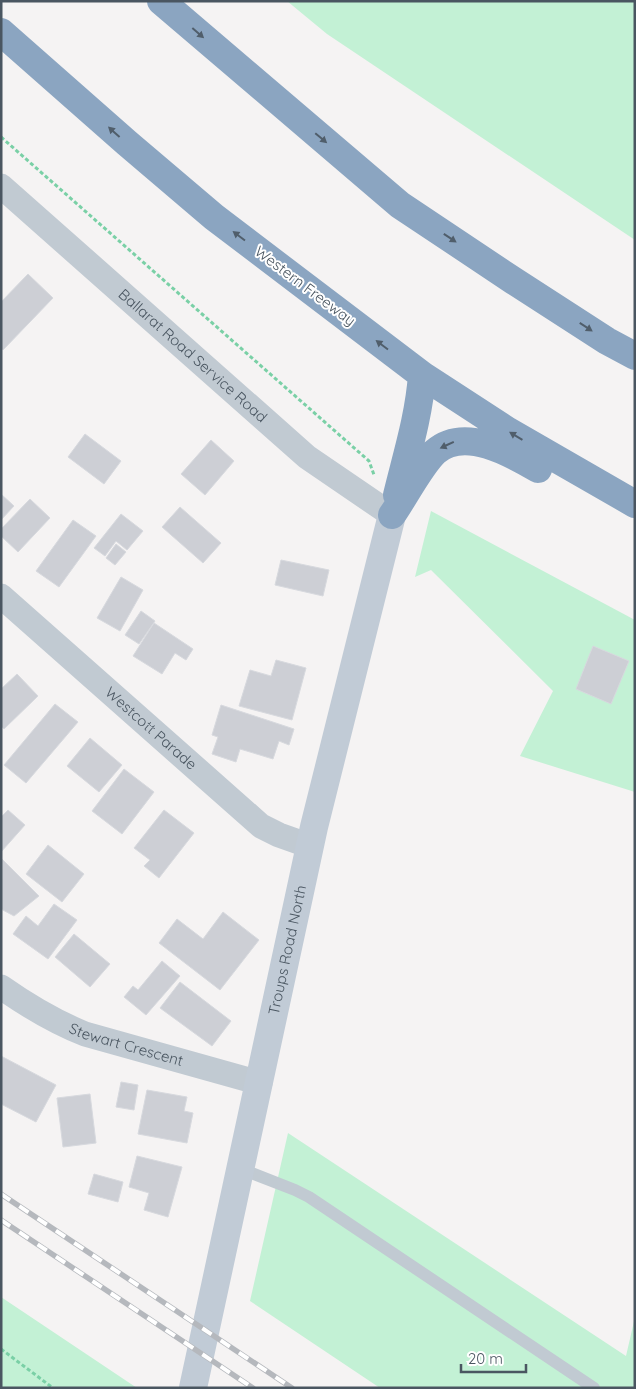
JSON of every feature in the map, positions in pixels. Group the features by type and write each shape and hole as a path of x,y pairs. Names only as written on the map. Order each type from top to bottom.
{"highway":[{"path":"161,1 400,205 514,281 635,356"},
{"name":"Western Freeway","path":"1,32 214,217 422,375 508,431 635,504"},
{"path":"383,510 416,424 422,375"},
{"path":"383,510 436,451 458,441 487,445 503,451 635,519"}],"street":[{"name":"Ballarat Road Service Road","path":"1,186 306,457 383,510"},
{"name":"Troups Road North","path":"193,1388 383,510"},
{"name":"Westcott Parade","path":"1,596 261,826 279,836 310,846"},
{"name":"Stewart Crescent","path":"1,987 41,1014 79,1031 260,1083"}],"lane":[{"path":"241,1169 309,1197 594,1388"}],"path":[{"path":"1,138 369,461 383,510"},
{"path":"1,1349 53,1388"}],"green space":[{"path":"287,1 635,1 635,240 327,34"},
{"path":"431,511 635,620 635,792 520,756 553,691 431,570 415,577"},
{"path":"288,1133 626,1356 635,1317 635,1388 380,1388 250,1301"},
{"path":"1,1297 137,1388 1,1388"}],"building":[{"path":"28,274 53,298 3,350 1,348 1,302"},
{"path":"85,434 121,461 104,484 68,457"},
{"path":"211,440 234,461 205,495 181,474"},
{"path":"1,494 14,506 1,520"},
{"path":"30,499 50,518 18,552 1,536 1,529"},
{"path":"180,507 221,543 203,563 162,527"},
{"path":"121,514 143,531 127,550 116,541 105,556 94,548"},
{"path":"73,520 96,536 59,587 36,571"},
{"path":"116,544 126,552 115,565 106,558"},
{"path":"281,560 329,570 323,596 275,585"},
{"path":"121,577 143,590 120,631 97,618"},
{"path":"141,611 155,621 139,644 125,635"},
{"path":"154,623 193,649 186,660 175,653 162,674 133,656"},
{"path":"593,646 629,661 611,704 576,689"},
{"path":"276,660 306,668 292,720 239,706 250,670 271,676"},
{"path":"17,674 38,696 4,729 1,726 1,689"},
{"path":"55,704 78,722 26,783 4,765"},
{"path":"221,705 294,729 289,745 279,741 273,759 240,749 236,762 212,754 218,737 212,735"},
{"path":"90,738 122,765 99,792 67,766"},
{"path":"124,769 154,792 122,834 92,811"},
{"path":"8,810 25,825 1,852 1,817"},
{"path":"164,810 194,833 159,878 144,866 150,860 134,848"},
{"path":"48,845 84,874 62,902 26,874"},
{"path":"2,859 39,896 14,916 1,909"},
{"path":"54,904 77,920 48,959 13,934 26,916 38,926"},
{"path":"223,912 259,940 220,990 159,943 177,919 203,939"},
{"path":"74,934 110,964 90,987 55,957"},
{"path":"162,961 180,976 146,1015 124,997 133,986 138,990"},
{"path":"180,982 231,1021 212,1046 160,1008"},
{"path":"1,1056 56,1085 36,1122 1,1104"},
{"path":"121,1082 138,1085 134,1110 116,1107"},
{"path":"147,1090 187,1097 184,1111 193,1113 187,1143 138,1134"},
{"path":"90,1094 96,1143 63,1147 57,1098"},
{"path":"137,1156 182,1167 168,1217 144,1210 149,1193 129,1187"},
{"path":"94,1174 123,1182 118,1202 88,1194"}],"railway":[{"path":"1,1194 292,1388"},
{"path":"1,1220 253,1388"}]}
